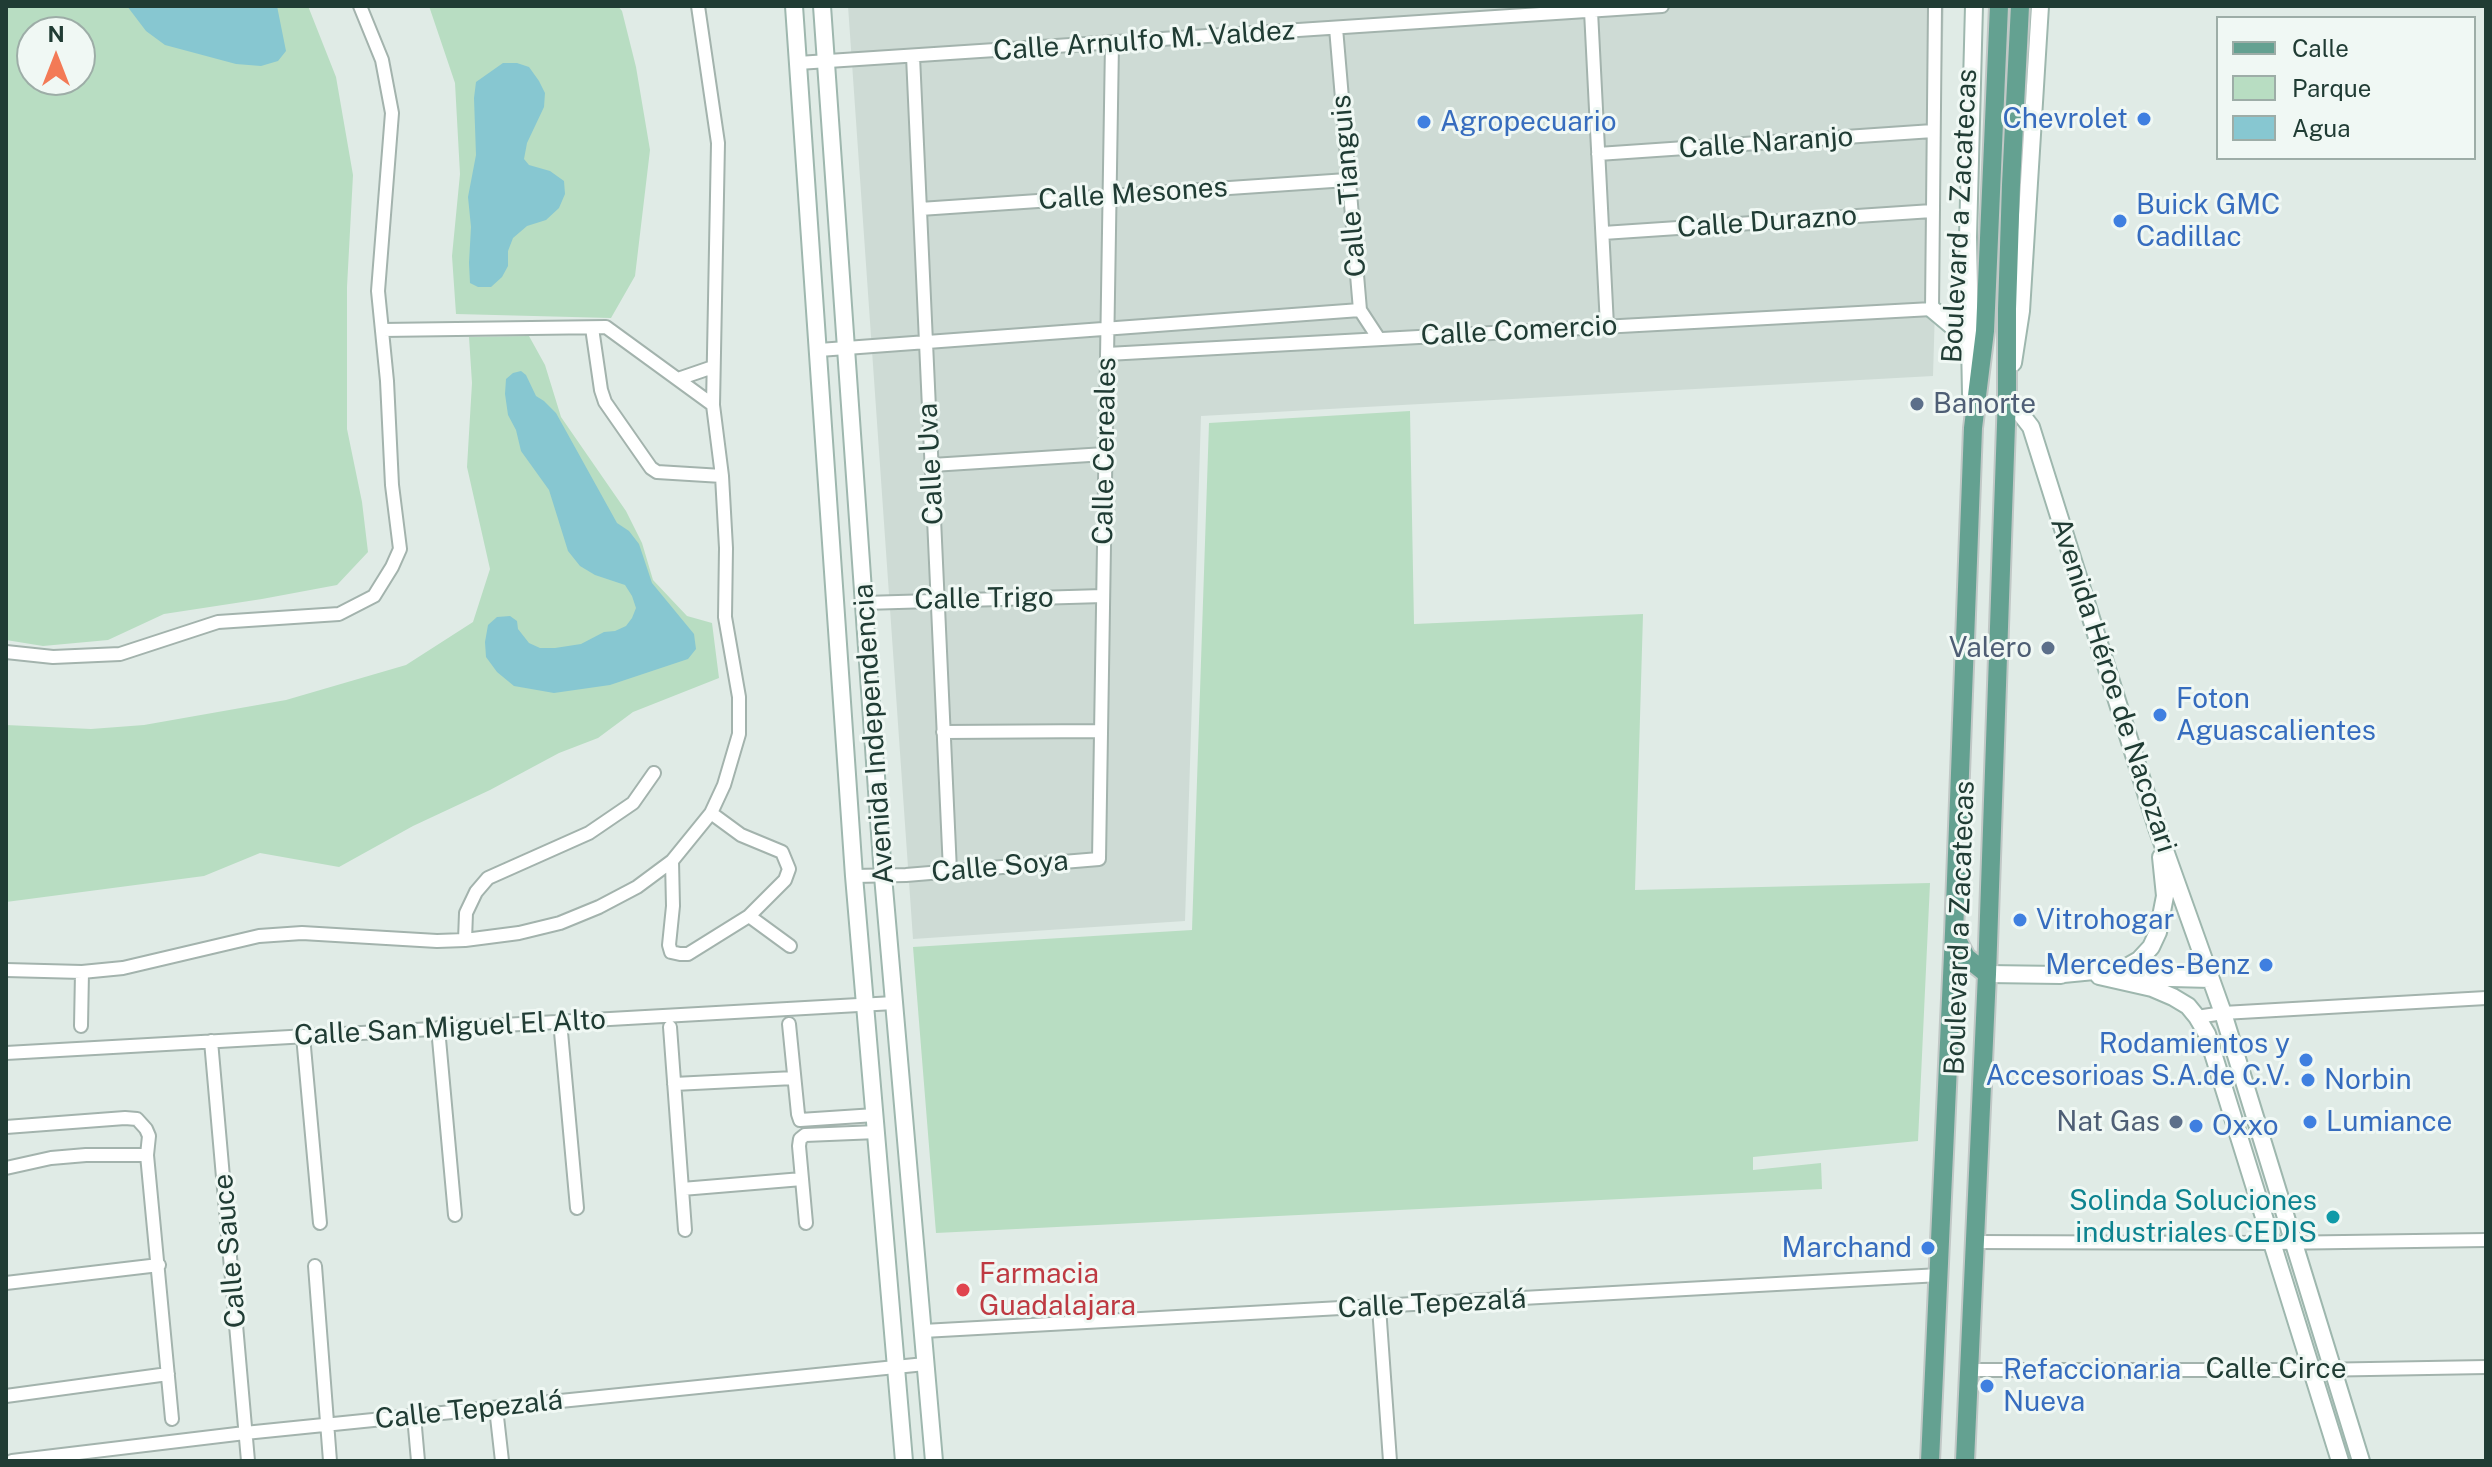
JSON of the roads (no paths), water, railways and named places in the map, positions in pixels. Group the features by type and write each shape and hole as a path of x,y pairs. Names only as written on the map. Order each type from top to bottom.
{"main road":[{"name":"Avenida Independencia","path":"794,6 854,876 904,1461"},
{"name":"Avenida Independencia","path":"822,6 883,876 934,1461"},
{"name":"Boulevard a Zacatecas","path":"1930,1461 1973,428 1968,237 1974,6"},
{"name":"Boulevard a Zacatecas","path":"1973,428 1985,331 1999,6"},
{"name":"Boulevard a Zacatecas","path":"1965,1461 1987,974 2007,396 2010,216 2020,6"},
{"name":"Boulevard a Zacatecas","path":"2007,396 2021,311 2040,6"},
{"path":"1932,309 1969,340"},
{"name":"Avenida Héroe de Nacozari","path":"2007,396 2031,427 2157,828 2223,1013 2361,1461"},
{"path":"2053,975 2125,968 2139,960 2151,947 2158,932 2165,896 2157,828"},
{"path":"1954,933 1966,957 1987,974 2211,979"},
{"path":"2099,976 2152,988 2188,1006 2212,1047 2340,1461"}],"street":[{"path":"6,652 53,657 120,654 218,622 339,614 374,596 400,549 392,485 387,381 378,291 392,113 382,60 360,6"},
{"path":"6,970 82,972 123,968 259,936 302,933 437,941 519,933 560,923 637,887 672,861 711,813 724,785 739,734 739,697 725,617 726,548 722,476 713,405 718,143 698,6"},
{"name":"Calle Arnulfo M. Valdez","path":"798,63 1662,6"},
{"path":"1932,309 1935,6"},
{"path":"1591,11 1607,326"},
{"name":"Calle Tianguis","path":"1336,28 1360,310 1379,339"},
{"name":"Calle Cereales","path":"1099,859 1112,43"},
{"name":"Calle Uva","path":"913,56 950,871"},
{"name":"Calle Naranjo","path":"1598,154 1933,131"},
{"name":"Calle Mesones","path":"920,209 1347,180"},
{"name":"Calle Durazno","path":"1603,233 1932,211"},
{"name":"Calle Comercio","path":"1107,354 1932,309"},
{"path":"819,350 1360,310"},
{"path":"382,330 606,327 713,405"},
{"path":"592,328 605,402 651,468 657,472 722,476"},
{"path":"678,379 713,367"},
{"path":"932,465 1105,454"},
{"name":"Calle Trigo","path":"864,603 1103,596"},
{"path":"943,732 1101,731"},
{"path":"465,940 466,913 476,892 488,878 589,833 633,803 654,773"},
{"path":"672,861 671,952 688,954 749,916 785,880 789,869 782,852 741,835 711,813"},
{"name":"Calle Soya","path":"854,876 1099,859"},
{"path":"749,916 790,946"},
{"path":"81,1026 82,972"},
{"path":"2197,1017 2486,998"},
{"name":"Calle San Miguel El Alto","path":"6,1053 894,1003"},
{"path":"560,1021 577,1208"},
{"path":"789,1024 800,1120 876,1123"},
{"path":"670,1027 685,1230"},
{"path":"438,1028 455,1215"},
{"path":"303,1036 320,1223"},
{"name":"Calle Sauce","path":"211,1041 248,1461"},
{"path":"674,1084 794,1078"},
{"path":"6,1127 125,1118 137,1119 142,1123 149,1136 147,1155 172,1419"},
{"path":"806,1223 800,1139 805,1135 876,1123"},
{"path":"6,1168 51,1158 147,1155"},
{"path":"682,1189 802,1179"},
{"path":"1975,1242 2486,1240"},
{"path":"6,1283 159,1265"},
{"path":"315,1266 330,1461"},
{"name":"Calle Tepezalá","path":"923,1331 1940,1275"},
{"path":"1379,1307 1390,1461"},
{"name":"Calle Tepezalá","path":"12,1461 328,1424 925,1364"},
{"name":"Calle Circe","path":"1970,1370 2486,1367"},
{"path":"6,1396 168,1374"},
{"path":"496,1408 502,1461"},
{"path":"414,1416 418,1461"}],"water":[{"path":"127,6 277,6 286,51 278,61 261,66 236,64 165,45 146,31"},
{"path":"503,63 529,67 545,93 544,107 527,143 524,159 529,165 550,171 564,181 565,194 559,208 546,220 527,226 513,238 508,251 508,266 502,277 491,287 478,287 470,283 469,263 471,227 468,197 476,155 474,98 476,82"},
{"path":"521,371 536,396 556,413 617,523 629,531 639,544 652,583 694,634 696,649 688,659 610,685 554,693 514,686 497,672 486,657 488,625 497,617 510,616 517,621 518,629 529,643 540,648 555,648 581,644 604,632 626,626 636,608 625,585 595,575 580,566 568,551 549,490 521,451 516,430 508,415 506,379"}],"place":[{"name":"Chevrolet","path":"2144,119"},
{"name":"Agropecuario","path":"1424,122"},
{"name":"Buick GMC Cadillac","path":"2120,221"},
{"name":"Banorte","path":"1917,404"},
{"name":"Valero","path":"2048,648"},
{"name":"Foton Aguascalientes","path":"2160,715"},
{"name":"Vitrohogar","path":"2020,920"},
{"name":"Mercedes-Benz","path":"2266,965"},
{"name":"Rodamientos y Accesorioas S.A.de C.V.","path":"2306,1060"},
{"name":"Norbin","path":"2308,1080"},
{"name":"Nat Gas","path":"2176,1122"},
{"name":"Lumiance","path":"2310,1122"},
{"name":"Oxxo","path":"2196,1126"},
{"name":"Solinda Soluciones industriales CEDIS","path":"2333,1217"},
{"name":"Marchand","path":"1928,1248"},
{"name":"Farmacia Guadalajara","path":"963,1290"},
{"name":"Refaccionaria Nueva","path":"1987,1386"}]}
